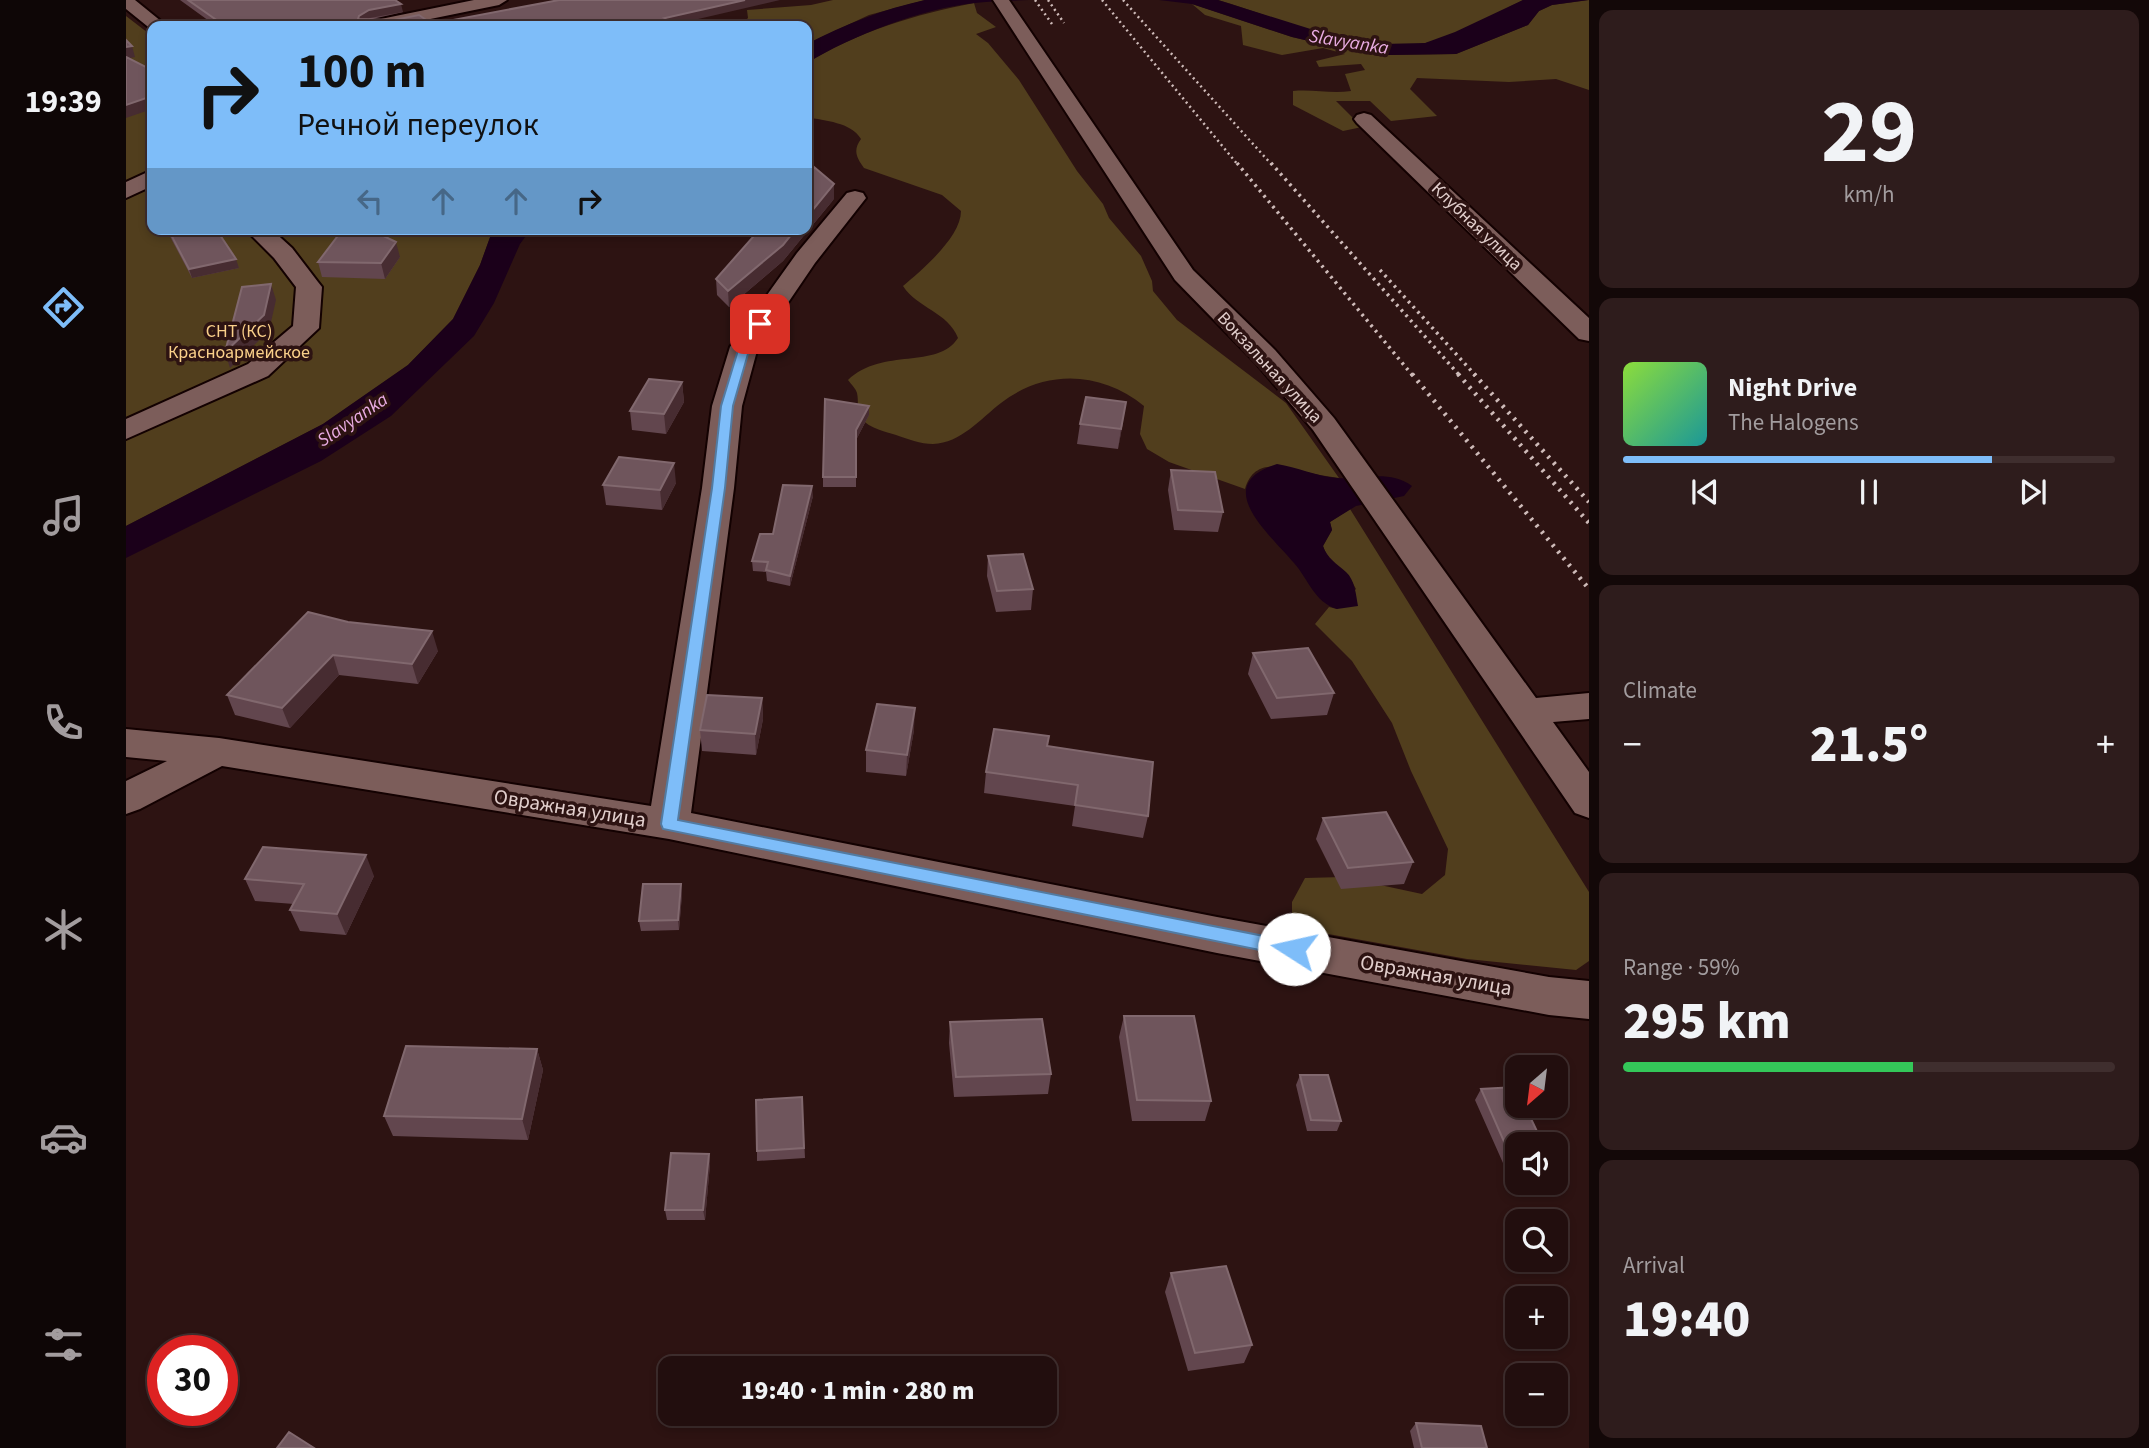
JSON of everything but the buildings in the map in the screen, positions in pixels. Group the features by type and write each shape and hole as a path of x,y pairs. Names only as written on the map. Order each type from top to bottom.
{"street":[{"path":"395,21 499,0"},
{"name":"Вокзальная улица","path":"1001,0 1184,275 1293,386 1528,712 1589,803"},
{"path":"126,1 152,21"},
{"name":"Клубная улица","path":"1364,119 1589,333"},
{"path":"126,191 147,180"},
{"path":"669,824 718,488 727,406 744,347 806,258 855,198"},
{"path":"126,429 258,370 306,328 309,287 283,253 264,235"},
{"path":"1528,712 1589,706"},
{"name":"Овражная улица","path":"126,743 219,751 669,824 1217,935 1549,996 1589,1000"},
{"path":"126,799 219,751"}],"green space":[{"path":"833,0 925,0 869,15 812,42 812,21 745,21 748,18 747,10 811,5"},
{"path":"1218,0 1523,0 1451,35 1426,43 1399,46 1320,34"},
{"path":"1589,0 1589,90 1556,79 1509,82 1417,78 1410,89 1437,116 1391,121 1370,101 1336,101 1362,127 1343,131 1293,105 1293,91 1351,91 1345,74 1365,70 1361,64 1319,67 1316,61 1345,54 1323,48 1282,55 1243,45 1241,26 1205,15 1192,4 1292,37 1339,48 1389,55 1456,54 1528,25 1539,11 1552,5"},
{"path":"974,3 977,13 996,27 976,34 988,43 1019,80 1077,171 1103,204 1109,218 1141,256 1152,281 1153,291 1177,320 1286,403 1339,478 1270,467 1255,472 1245,489 1169,462 1147,449 1140,434 1144,406 1127,394 1091,381 1054,380 1036,384 1001,403 961,435 943,443 914,441 878,429 862,419 858,410 858,396 848,380 877,364 937,353 949,348 958,338 947,322 916,300 903,286 948,242 955,231 961,211 942,195 864,168 856,154 861,139 857,133 837,123 812,118 812,60 867,33 930,13"},
{"name":"СНТ (КС) Красноармейское","path":"126,16 147,32 147,235 491,235 480,265 453,319 408,365 323,424 126,526"},
{"path":"1350,509 1589,892 1589,961 1576,970 1467,959 1317,932 1292,923 1292,902 1305,878 1343,877 1422,894 1445,875 1448,849 1411,771 1392,723 1352,661 1315,624 1329,607 1337,609 1356,589 1329,558 1323,546 1332,530 1330,522"}],"water":[{"path":"925,0 1029,0 975,3 911,17 866,33 812,60 812,42 895,8"},
{"name":"Slavyanka","path":"1159,0 1218,0 1336,37 1381,44 1425,43 1523,0 1588,0 1552,5 1539,11 1528,25 1456,54 1389,55 1339,48 1292,37 1192,4"},
{"name":"Slavyanka","path":"491,235 527,235 494,303 474,336 391,416 321,461 126,558 126,526 323,424 408,365 453,319 480,265"},
{"path":"1277,464 1337,478 1394,478 1412,486 1404,496 1356,506 1330,522 1332,530 1323,546 1351,579 1358,606 1337,609 1323,601 1251,511 1246,497 1248,484 1257,473"}],"railway":[{"path":"1035,0 1052,24"},
{"path":"1048,0 1064,23"},
{"path":"1102,0 1238,165"},
{"path":"1123,0 1272,165"},
{"path":"1237,163 1413,376"},
{"path":"1271,163 1460,376"},
{"path":"1380,270 1476,376"},
{"path":"1412,374 1589,589"},
{"path":"1458,374 1589,523"},
{"path":"1474,374 1589,502"}],"route":[{"path":"760,324 744,347 727,406 718,488 669,824 1294,949"}]}
